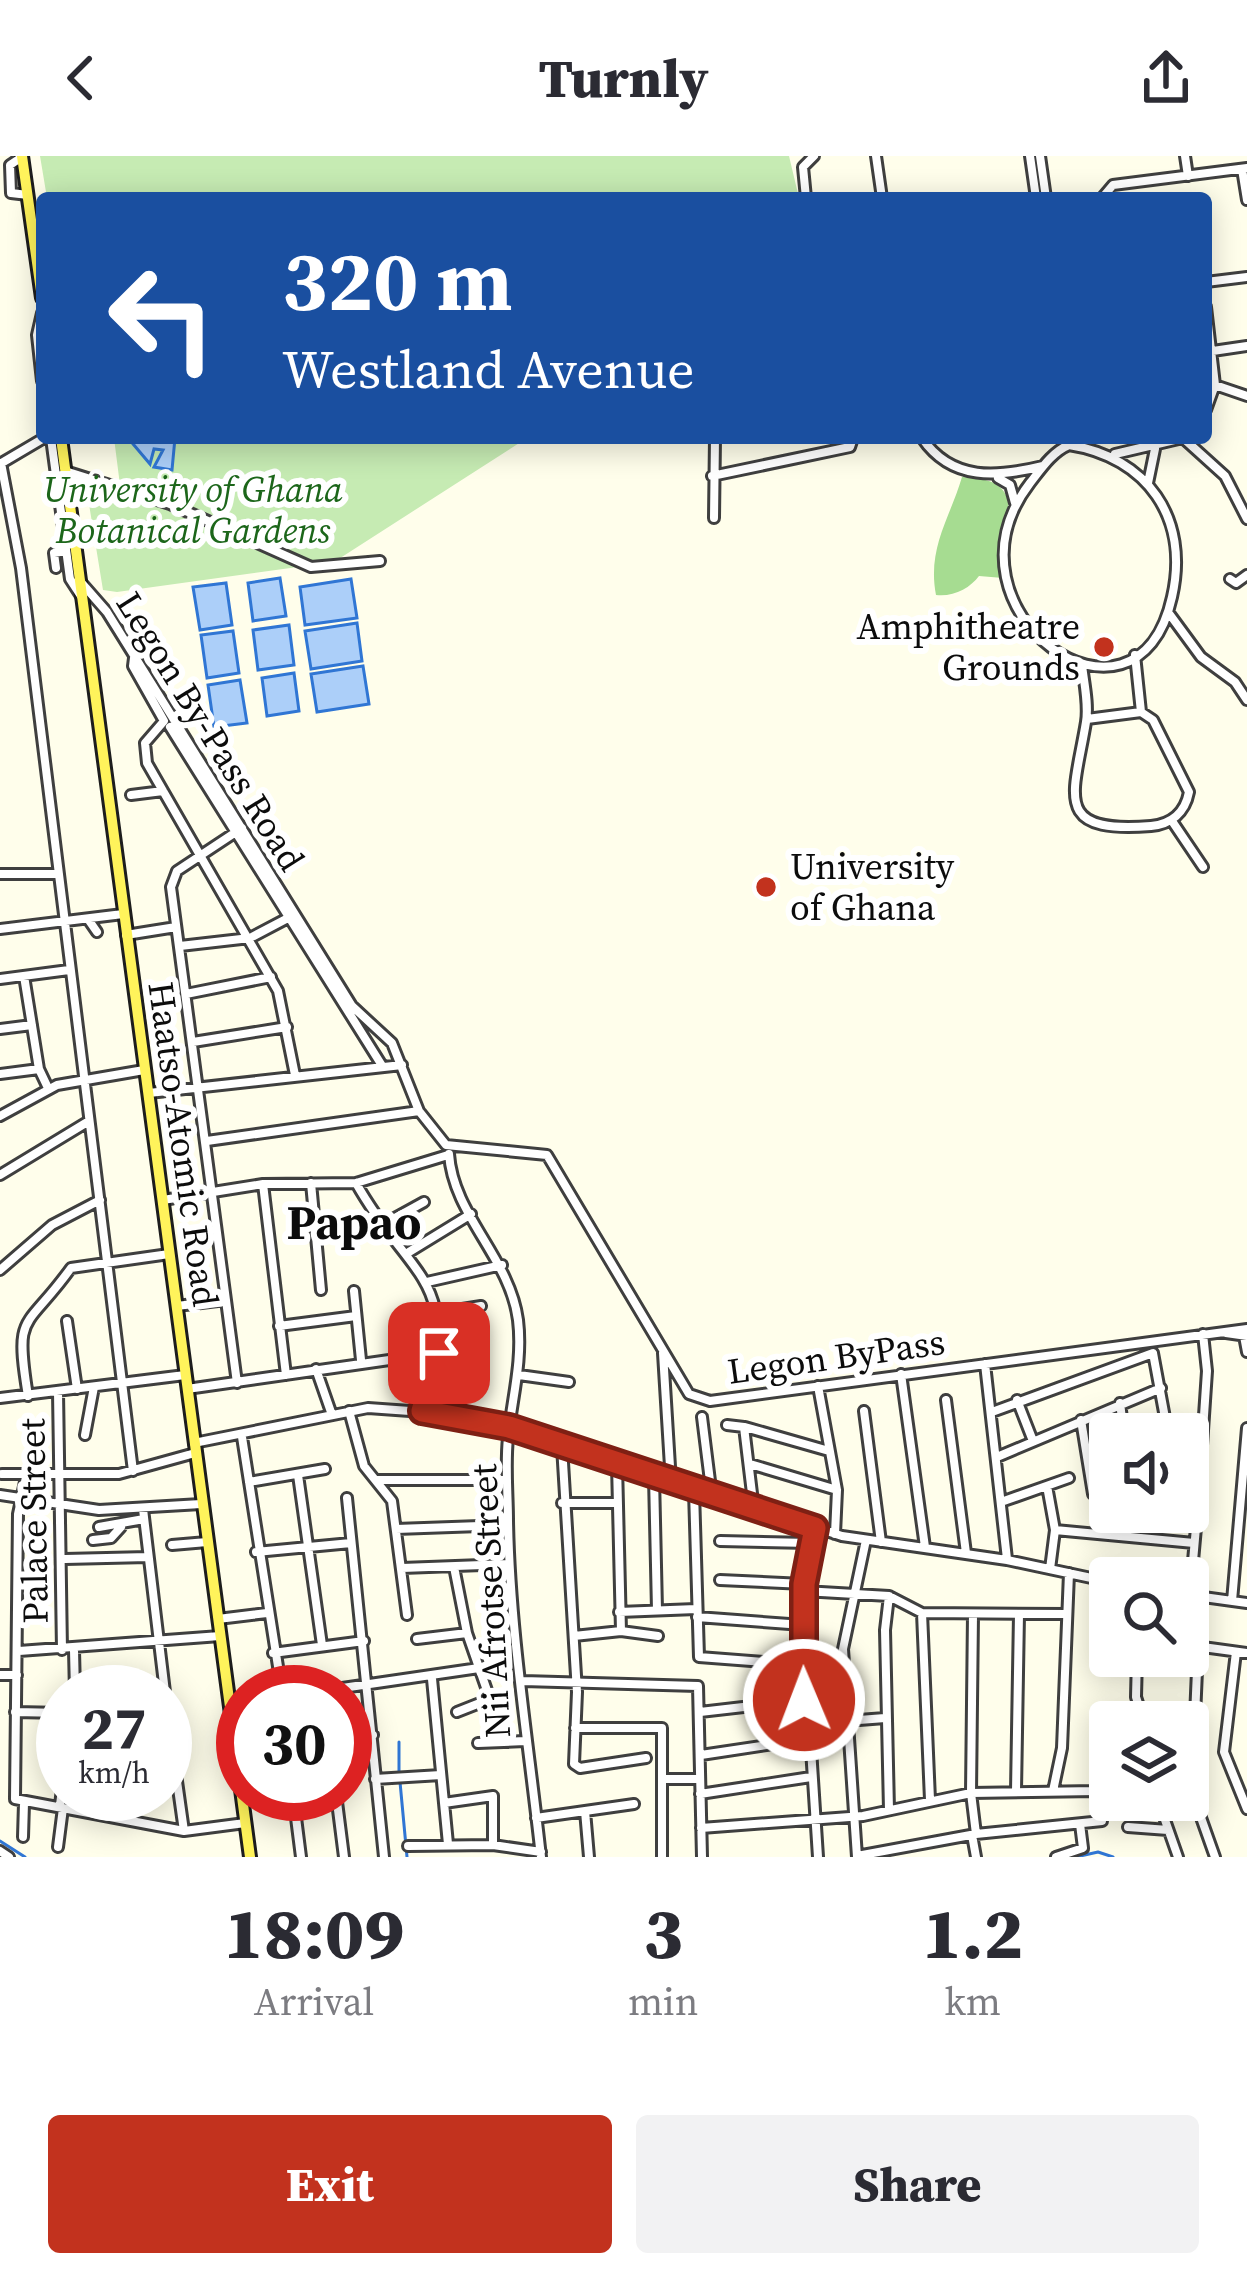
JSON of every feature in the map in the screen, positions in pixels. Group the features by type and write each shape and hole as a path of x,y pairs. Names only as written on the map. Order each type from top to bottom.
{"main road":[{"path":"22,157 36,254"},
{"name":"Haatso-Atomic Road","path":"62,444 224,1665"},
{"name":"Haatso-Atomic Road","path":"245,1822 250,1857"}],"street":[{"path":"876,156 881,192"},
{"path":"1030,156 1035,192"},
{"path":"1040,156 1045,192"},
{"path":"1186,156 1188,176"},
{"path":"807,192 810,158"},
{"path":"1107,192 1113,185 1245,168 1247,200"},
{"path":"1212,281 1247,277"},
{"path":"1212,351 1247,346"},
{"path":"1212,366 1216,385 1212,395"},
{"path":"1216,385 1247,396"},
{"path":"36,443 1,464 21,568 133,1471"},
{"path":"33,444 52,449"},
{"path":"50,444 71,585 81,596"},
{"path":"714,518 715,444"},
{"path":"712,476 851,444"},
{"path":"926,444 962,470 1010,485 1014,504 1006,554 1015,599 1031,631 1056,655 1082,665 1136,655"},
{"path":"1014,504 1043,466 1073,444"},
{"path":"1082,444 1114,454 1148,485 1162,504 1175,545 1168,612 1136,655 1141,712"},
{"path":"1114,454 1166,444"},
{"path":"1189,444 1232,485 1247,519"},
{"path":"1148,485 1155,448"},
{"path":"993,476 1043,466"},
{"path":"65,471 170,504 293,562 324,568 380,561"},
{"path":"56,568 54,553 66,551"},
{"path":"1230,579 1236,583 1247,575"},
{"name":"Legon By-Pass Road","path":"79,580 92,590 135,657 291,916"},
{"path":"1168,612 1201,657 1235,682 1247,700"},
{"path":"135,657 133,666 163,718 145,752 271,976 296,1075"},
{"path":"1082,665 1087,719 1074,784 1085,818 1102,828 1172,821 1186,805 1187,784 1153,720 1141,712 1087,719"},
{"path":"170,727 238,830 172,878 237,1383"},
{"path":"131,795 163,791"},
{"path":"1172,821 1204,867"},
{"path":"0,874 58,874"},
{"path":"0,929 123,914"},
{"path":"180,946 250,938 291,916"},
{"path":"291,916 381,1064"},
{"path":"291,916 352,1006 392,1042 419,1112 433,1135 453,1151"},
{"path":"88,919 97,932"},
{"path":"126,934 176,927"},
{"path":"0,980 69,970"},
{"path":"24,976 39,1069 48,1088"},
{"path":"186,994 271,976"},
{"path":"0,1029 32,1025"},
{"path":"193,1042 287,1027"},
{"path":"147,1094 402,1064"},
{"path":"0,1074 39,1069"},
{"path":"0,1116 48,1088 144,1070"},
{"path":"207,1141 419,1112"},
{"path":"0,1174 89,1121"},
{"path":"161,1200 263,1184 356,1183 453,1151"},
{"name":"Nii Afrotse Street","path":"453,1151 451,1179 512,1285 520,1341 509,1427 509,1564 541,1855"},
{"name":"Legon ByPass","path":"453,1151 547,1155 689,1394 710,1400 1151,1347 1203,1334 1246,1334"},
{"path":"311,1183 320,1290"},
{"path":"356,1183 409,1252 427,1282 437,1313 439,1353 422,1411"},
{"path":"263,1184 286,1375"},
{"path":"0,1270 52,1225 100,1200"},
{"path":"384,1223 424,1202"},
{"path":"409,1252 471,1214"},
{"path":"28,1396 21,1351 26,1320 72,1267 169,1254"},
{"path":"427,1282 502,1264"},
{"path":"354,1291 361,1360"},
{"path":"176,1306 226,1300"},
{"path":"437,1313 481,1306"},
{"path":"279,1326 356,1316"},
{"path":"67,1322 77,1389"},
{"path":"1203,1334 1207,1371 1203,1413"},
{"path":"1246,1334 1247,1352"},
{"path":"187,1389 361,1360 480,1347"},
{"path":"992,1412 1151,1347 1164,1413"},
{"path":"663,1351 671,1483"},
{"path":"985,1364 1006,1559"},
{"path":"316,1369 332,1415"},
{"path":"902,1374 925,1547"},
{"path":"0,1399 185,1375"},
{"path":"519,1375 569,1382"},
{"path":"818,1386 837,1490 836,1534"},
{"path":"85,1435 94,1387"},
{"path":"997,1457 1160,1388"},
{"name":"Palace Street","path":"58,1392 62,1650"},
{"path":"946,1400 966,1552"},
{"path":"1017,1400 1033,1441"},
{"path":"1120,1403 1121,1413"},
{"path":"349,1411 362,1462 392,1502 407,1616"},
{"path":"2,1474 26,1478 133,1471 198,1446 349,1411 422,1411 509,1427 836,1534 966,1552 1089,1577"},
{"path":"864,1411 881,1542"},
{"path":"702,1417 712,1497"},
{"path":"1081,1420 1089,1469"},
{"path":"727,1425 830,1451"},
{"path":"744,1427 754,1510"},
{"path":"1232,1601 1247,1428"},
{"path":"242,1437 276,1665"},
{"path":"562,1446 577,1768 646,1758"},
{"path":"617,1464 614,1503 620,1631"},
{"path":"751,1465 837,1490"},
{"path":"249,1482 326,1469"},
{"path":"298,1474 322,1645"},
{"path":"654,1477 657,1610"},
{"path":"26,1478 20,1501 14,1796 36,1804"},
{"path":"1001,1502 1070,1478"},
{"path":"386,1488 508,1480"},
{"path":"1047,1486 1054,1530 1050,1569"},
{"path":"694,1491 701,1658 803,1665"},
{"path":"0,1495 63,1508 144,1514 201,1504"},
{"path":"347,1498 367,1665"},
{"path":"562,1503 614,1503"},
{"path":"93,1540 109,1539 144,1514"},
{"path":"144,1514 162,1665"},
{"path":"396,1529 508,1525"},
{"path":"99,1527 122,1526"},
{"path":"815,1528 802,1625 818,1857"},
{"path":"1054,1530 1194,1543"},
{"path":"1193,1557 1194,1533"},
{"path":"866,1540 844,1636 857,1857 974,1834 1098,1821"},
{"path":"720,1541 810,1543"},
{"path":"172,1545 207,1542"},
{"path":"256,1552 351,1543"},
{"path":"64,1559 148,1557"},
{"path":"402,1568 509,1564"},
{"path":"454,1567 467,1633 490,1702 457,1712"},
{"path":"1053,1791 1062,1752 1069,1573"},
{"path":"721,1580 889,1596 922,1612 1067,1614"},
{"path":"889,1596 885,1718 889,1810"},
{"path":"1209,1598 1247,1603"},
{"path":"619,1612 657,1610 802,1625"},
{"path":"922,1612 930,1800"},
{"path":"218,1619 267,1613"},
{"path":"973,1614 970,1793 976,1857"},
{"path":"1016,1791 1018,1614"},
{"path":"574,1636 620,1631 658,1636"},
{"path":"417,1639 467,1633"},
{"path":"19,1652 220,1636"},
{"path":"273,1653 364,1641"},
{"path":"1209,1648 1247,1653"},
{"path":"74,1650 75,1665"},
{"path":"1236,1652 1223,1752 1247,1809"},
{"path":"372,1685 432,1679 479,1668"},
{"path":"0,1675 17,1675"},
{"path":"432,1679 448,1844"},
{"path":"523,1682 664,1682 700,1688 702,1857"},
{"path":"700,1712 804,1700"},
{"path":"15,1712 36,1712"},
{"path":"846,1721 885,1718"},
{"path":"372,1722 384,1857"},
{"path":"575,1728 658,1726 664,1732 662,1857"},
{"path":"701,1755 807,1739"},
{"path":"478,1743 525,1741"},
{"path":"375,1780 441,1775"},
{"path":"700,1794 811,1777"},
{"path":"666,1779 700,1779"},
{"path":"701,1828 759,1828 814,1817 852,1816 970,1793 1089,1789"},
{"path":"444,1803 493,1796 493,1845"},
{"path":"22,1837 24,1803"},
{"path":"536,1818 634,1804"},
{"path":"585,1811 589,1857"},
{"path":"58,1847 60,1821"},
{"path":"135,1821 184,1831 245,1822"},
{"path":"182,1821 184,1831"},
{"path":"296,1821 301,1857"},
{"path":"339,1821 344,1857"},
{"path":"1166,1821 1178,1857"},
{"path":"1202,1821 1215,1857"},
{"path":"1056,1857 1083,1848 1080,1824"},
{"path":"1128,1826 1169,1830"},
{"path":"408,1846 493,1845 541,1855"},
{"path":"0,1851 9,1857"}],"green space":[{"path":"40,156 789,156 798,192 46,192"},
{"name":"University of Ghana Botanical Gardens","path":"115,444 518,444 334,562 117,592 103,590 88,498 121,493"},
{"path":"962,477 999,486 1006,496 1003,578 979,576 961,591 936,595 937,548"}],"water":[{"path":"133,444 174,444 172,470 154,467 163,450 154,449 150,464"},
{"path":"280,578 286,616 253,621 248,583"},
{"path":"351,579 357,618 305,625 300,587"},
{"path":"226,583 232,625 200,630 193,587"},
{"path":"357,623 362,661 311,669 305,631"},
{"path":"289,625 294,665 258,670 253,630"},
{"path":"233,631 239,673 207,678 201,635"},
{"path":"363,666 369,704 317,712 311,674"},
{"path":"294,673 299,711 267,716 262,678"},
{"path":"240,680 247,723 214,727 208,685"}],"waterway":[{"path":"399,1742 399,1775"},
{"path":"400,1782 407,1857"},
{"path":"0,1841 25,1857"},
{"path":"1076,1857 1098,1852 1113,1857"}],"place":[{"name":"Amphitheatre Grounds","path":"1104,647"},
{"name":"University of Ghana","path":"766,887"}],"district":[{"name":"Papao","path":"354,1222"}],"route":[{"path":"439,1353 422,1411 509,1427 815,1528 804,1584 804,1700"}]}
